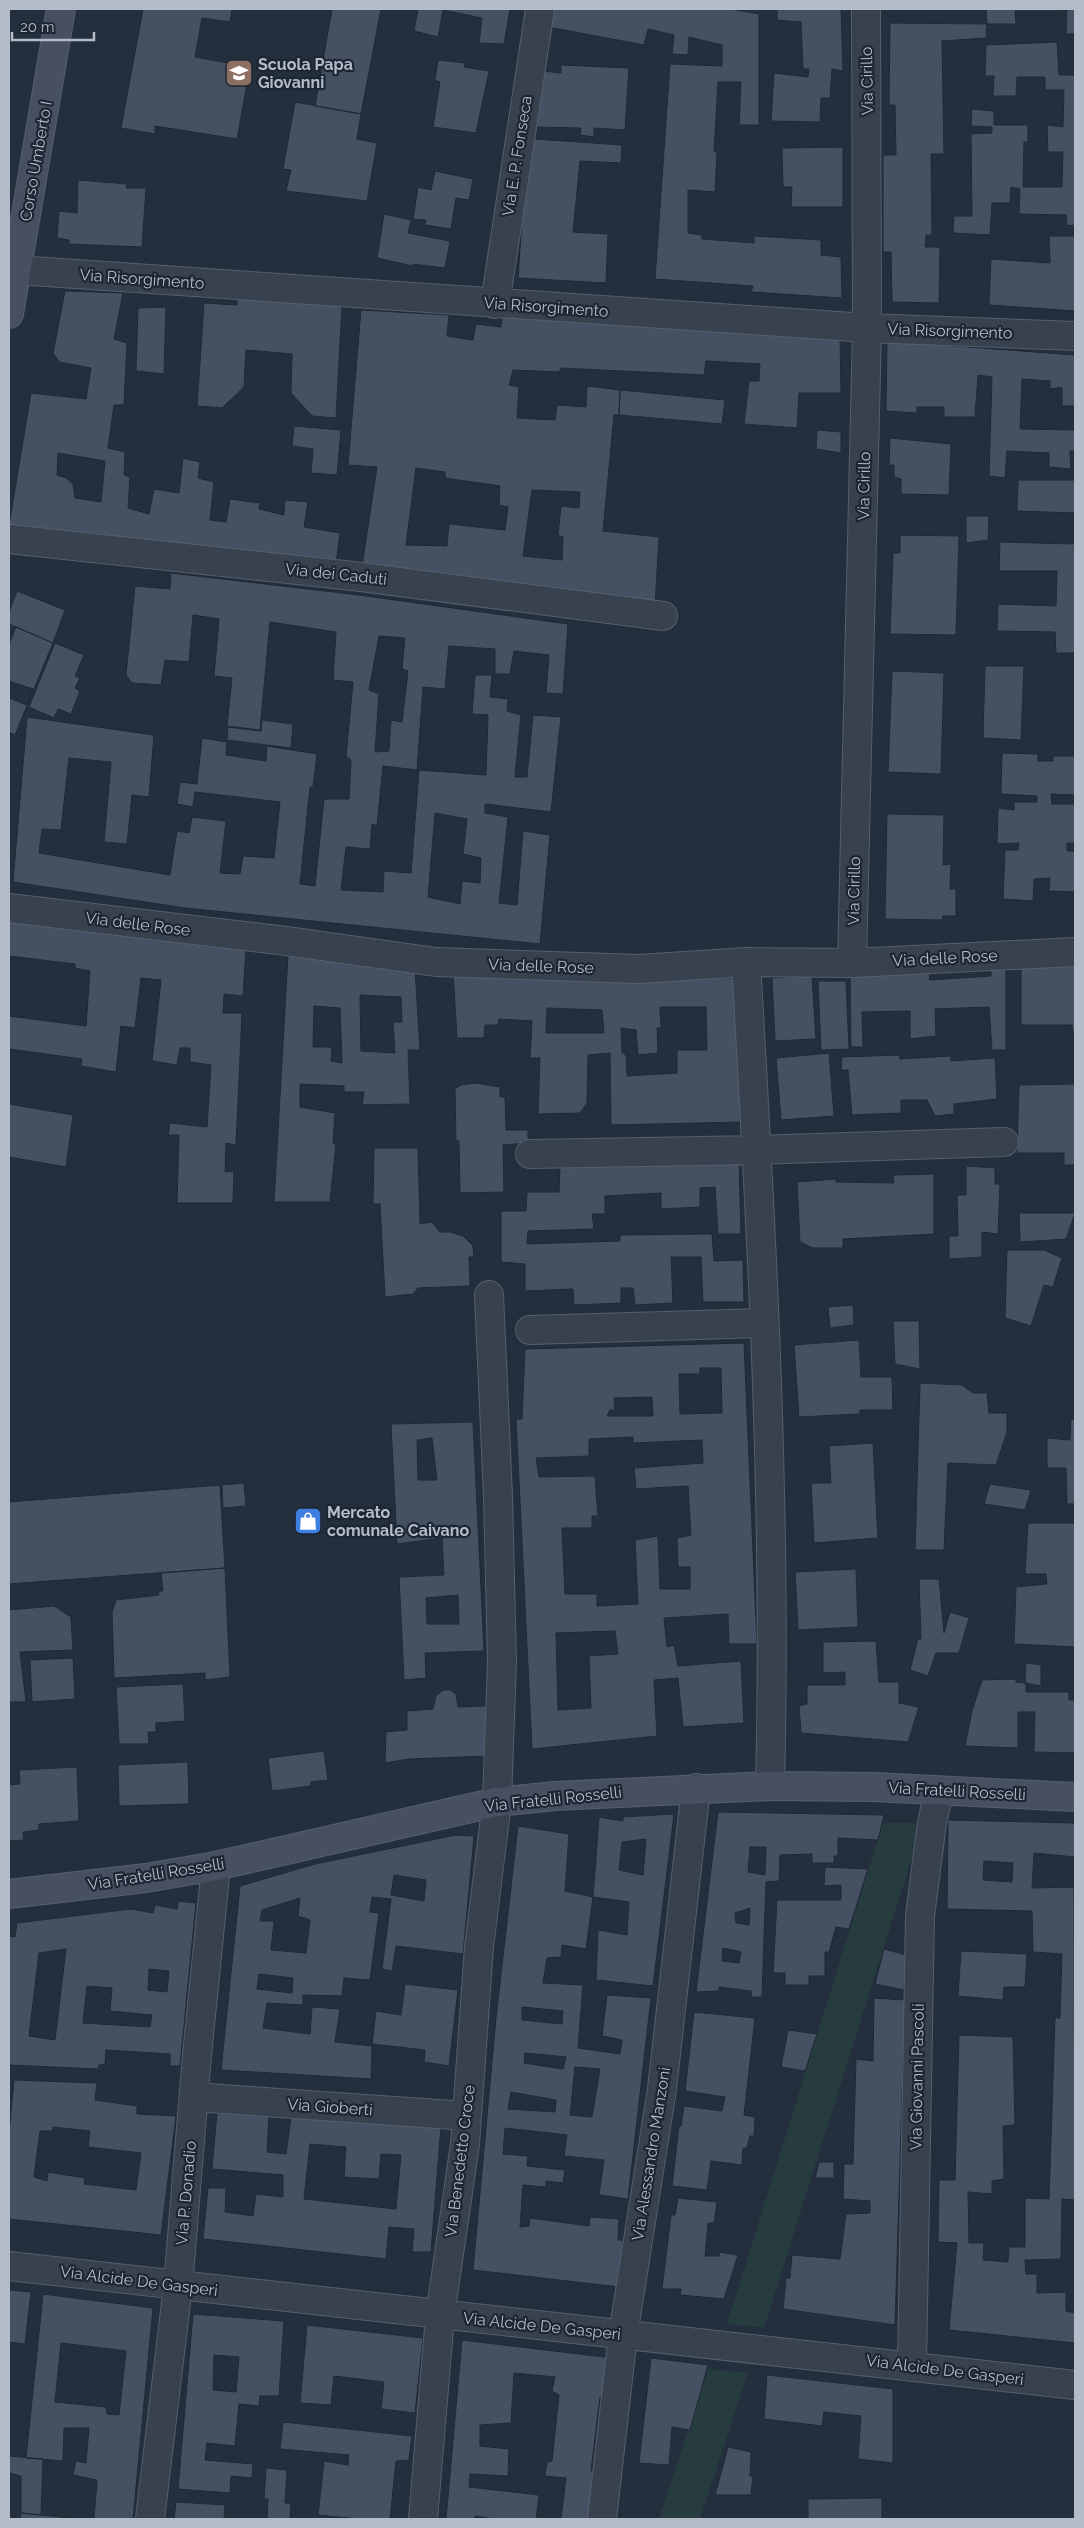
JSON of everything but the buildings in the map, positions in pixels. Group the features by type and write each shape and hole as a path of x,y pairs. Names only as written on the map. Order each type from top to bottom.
{"main road":[{"name":"Corso Umberto I","path":"12,291 62,9"},
{"name":"Via Fratelli Rosselli","path":"9,1894 146,1878 216,1866 497,1802 555,1796 770,1786 1075,1797"}],"street":[{"name":"Via E. P. Fonseca","path":"494,304 540,9"},
{"name":"Via Cirillo","path":"852,963 867,328 866,9"},
{"name":"Via Risorgimento","path":"12,291 494,304 867,328 1075,336"},
{"name":"Via dei Caduti","path":"9,539 354,576 663,616"},
{"name":"Via delle Rose","path":"9,908 286,941 436,962 639,969 746,962 852,963 1075,952"},
{"path":"746,962 757,1150 772,1551 773,1663 770,1786"},
{"path":"530,1154 757,1150 1004,1142"},
{"name":"Via Benedetto Croce","path":"423,2519 440,2316 467,2116 478,1947 497,1802 502,1662 498,1496 489,1295"},
{"path":"530,1330 764,1323"},
{"name":"Via Alessandro Manzoni","path":"602,2519 623,2335 662,2089 696,1788"},
{"name":"Via Giovanni Pascoli","path":"912,2365 920,1916 938,1791"},
{"name":"Via P. Donadio","path":"150,2519 178,2286 216,1866"},
{"name":"Via Gioberti","path":"194,2097 467,2116"},
{"name":"Via Alcide De Gasperi","path":"9,2266 440,2316 912,2365 1075,2385"}],"green space":[{"path":"883,1823 923,1823 764,2328 727,2324"},
{"path":"708,2369 748,2373 700,2519 659,2519"}],"place":[{"name":"Scuola Papa Giovanni","path":"239,73"},
{"name":"Mercato comunale Caivano","path":"308,1521"}]}
